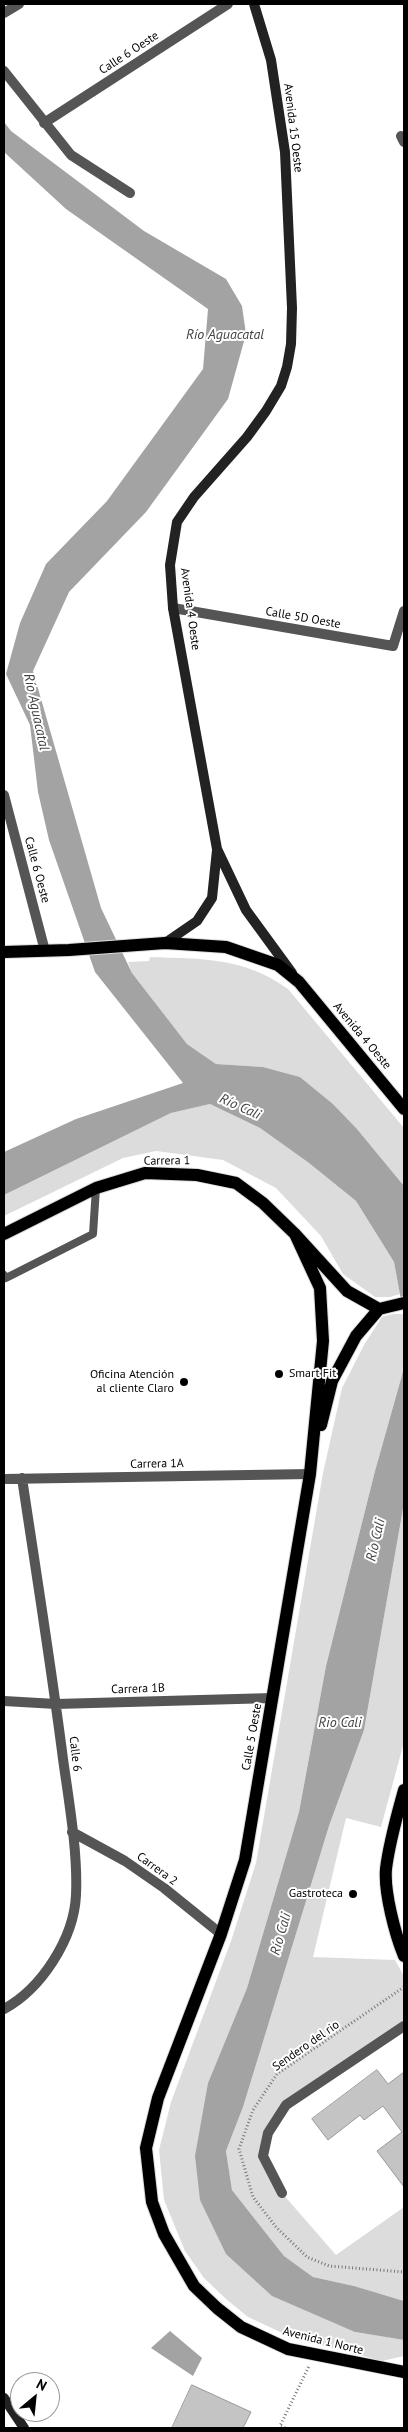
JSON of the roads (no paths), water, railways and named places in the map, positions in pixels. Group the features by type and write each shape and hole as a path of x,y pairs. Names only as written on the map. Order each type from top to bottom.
{"main road":[{"name":"Avenida 4 Oeste","path":"4,952 69,950 165,943 226,948 278,965 298,982 404,1109"},
{"name":"Carrera 1","path":"4,1234 96,1188 145,1173 197,1174 236,1184 263,1203 295,1234 347,1291 391,1306"},
{"name":"Calle 5 Oeste","path":"164,2234 152,2202 146,2148 158,2098 222,1934 245,1860 310,1474 323,1341 320,1288 295,1234"},
{"path":"310,1474 332,1381 356,1336 391,1306"},
{"path":"404,1790 393,1830 386,1871 397,1938 404,1956"},
{"name":"Avenida 1 Norte","path":"164,2234 194,2286 241,2328 288,2348 404,2372"}],"street":[{"path":"4,14 19,4"},
{"name":"Calle 6 Oeste","path":"44,123 228,4"},
{"name":"Avenida 15 Oeste","path":"254,4 271,60 286,152 290,258"},
{"path":"4,71 71,155 130,194"},
{"name":"Avenida 4 Oeste","path":"290,258 292,326 287,367 281,386 247,437 194,497 177,522 172,541 170,565 174,608 217,849 246,910 298,982"},
{"name":"Calle 5D Oeste","path":"174,608 393,646 404,611"},
{"name":"Calle 6 Oeste","path":"4,795 45,951"},
{"name":"Avenida 4 Oeste","path":"165,943 197,921 212,898 217,849"},
{"name":"Carrera 1A","path":"4,1479 310,1474"},
{"name":"Calle 6","path":"4,2009 16,2003 36,1983 58,1953 70,1924 76,1896 72,1832 56,1704 22,1478"},
{"name":"Carrera 1B","path":"4,1702 56,1704 273,1698"},
{"name":"Carrera 2","path":"72,1832 125,1861 156,1882 222,1934"},
{"path":"282,2193 263,2156 268,2133 286,2105 404,2026"},
{"path":"4,2398 24,2428"}],"lane":[{"path":"4,1275 6,1278 93,1234 96,1188"}],"water":[{"name":"Río Aguacatal","path":"4,122 11,131 144,231 226,279 242,306 246,334 228,399 146,512 69,592 33,671 101,908 132,973 187,1044 216,1064 263,1067 300,1077 333,1104 357,1129 404,1186 404,1316 394,1262 356,1201 309,1163 260,1128 210,1104 171,1113 4,1195 4,1152 76,1119 183,1083 95,972 49,840 38,792 30,725 6,674 20,623 46,564 107,501 203,369 208,309 66,209 4,152"},
{"name":"Rio Cali","path":"404,1368 404,1503 364,1730 329,1826 243,2107 226,2151 232,2190 284,2256 313,2277 354,2286 404,2301 404,2340 355,2332 272,2296 226,2254 200,2200 195,2156 208,2083 247,1988 299,1812 326,1666 375,1471"},
{"path":"170,2331 202,2358 193,2376 151,2348"}],"place":[{"name":"Smart Fit","path":"279,1374"},
{"name":"Oficina Atención al cliente Claro","path":"184,1382"},
{"name":"Gastroteca","path":"353,1894"}],"water label":[{"name":"Río Cali","path":"240,1107"},
{"name":"Río Cali","path":"376,1540"},
{"name":"Río Cali","path":"281,1934"}]}
